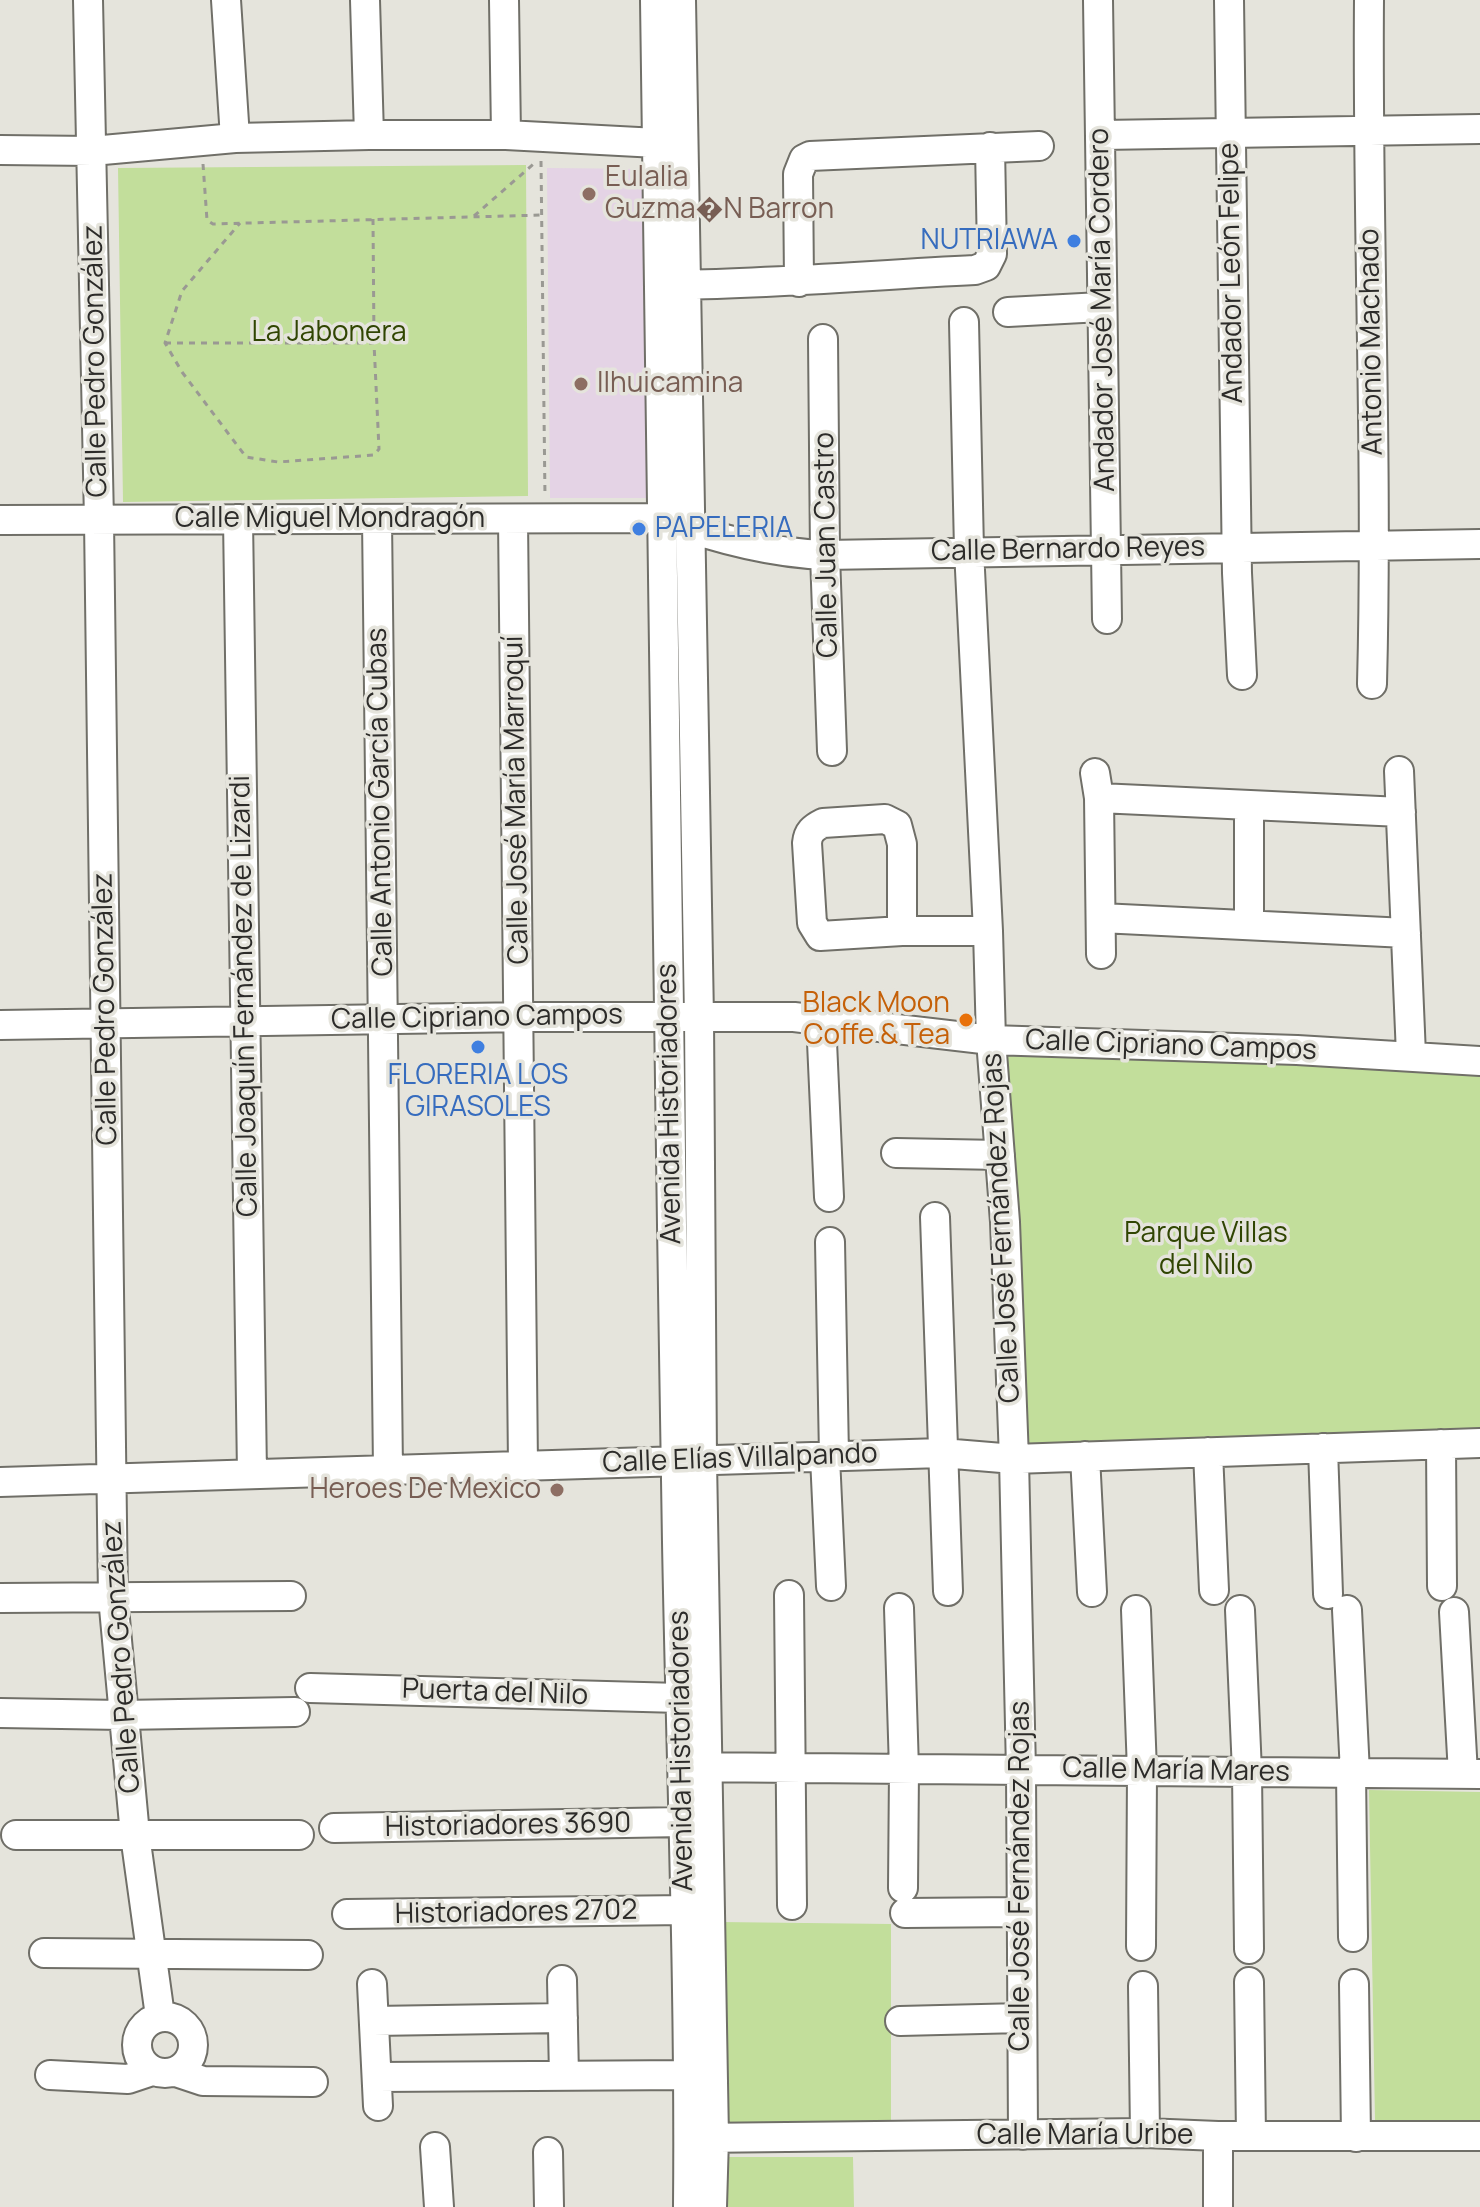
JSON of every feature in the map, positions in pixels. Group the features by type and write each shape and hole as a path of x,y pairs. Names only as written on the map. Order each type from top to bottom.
{"street":[{"name":"Calle Pedro González","path":"88,0 99,520 113,1597 135,1835 160,2016"},
{"path":"226,0 235,138"},
{"path":"365,0 369,135"},
{"path":"504,0 506,135"},
{"name":"Avenida Historiadores","path":"655,0 657,143 672,285 690,529 699,1017 680,1698 694,1767 683,1822 689,2075 712,2207"},
{"name":"Avenida Historiadores","path":"681,0 672,285 660,518 669,1016 689,1460 701,2138 688,2207"},
{"name":"Andador José María Cordero","path":"1098,0 1107,619"},
{"name":"Andador León Felipe","path":"1229,0 1229,133 1242,675"},
{"name":"Antonio Machado","path":"1369,0 1368,131 1375,546 1372,684"},
{"path":"1102,135 1480,129"},
{"path":"0,150 92,151 235,138 369,135 506,135 657,143"},
{"path":"799,282 798,174 804,159 816,154 1039,146"},
{"path":"672,285 799,282 836,277 975,270 986,266 992,254 990,147"},
{"path":"1008,312 1101,307"},
{"name":"Calle José Fernández Rojas","path":"964,322 969,550 1014,1459 1021,1770 1023,2135"},
{"name":"Calle Juan Castro","path":"823,339 825,555 832,751"},
{"name":"Calle Bernardo Reyes","path":"660,518 690,529 797,554 825,555 969,550 1480,544"},
{"name":"Calle Miguel Mondragón","path":"0,520 660,518"},
{"name":"Calle Joaquín Fernández de Lizardi","path":"238,519 252,1473"},
{"name":"Calle Antonio García Cubas","path":"377,519 388,1469"},
{"name":"Calle José María Marroquí","path":"513,519 523,1465"},
{"path":"1399,771 1411,1055"},
{"path":"1101,954 1097,786 1249,805 1401,812"},
{"path":"1249,805 1249,925"},
{"path":"902,931 902,844 897,825 885,819 823,823 810,831 807,843 812,923 820,936 902,931 988,931"},
{"path":"1101,918 1406,933"},
{"name":"Calle Cipriano Campos","path":"0,1025 669,1016 821,1020 991,1040 1411,1055 1480,1061"},
{"path":"821,1020 829,1197"},
{"path":"896,1153 1000,1155"},
{"path":"935,1217 948,1591"},
{"path":"830,1242 831,1586"},
{"name":"Calle Elías Villalpando","path":"0,1482 942,1453 1014,1459 1480,1443"},
{"path":"1441,1444 1442,1586"},
{"path":"1323,1448 1353,1773 1353,1937"},
{"path":"1208,1452 1214,1590"},
{"path":"1085,1456 1092,1592"},
{"path":"789,1595 792,1905"},
{"path":"0,1598 291,1596"},
{"path":"899,1608 904,1900 1021,1912"},
{"path":"1136,1610 1142,1771 1141,1946"},
{"path":"1240,1610 1247,1772 1249,1949"},
{"path":"1454,1612 1472,1774"},
{"name":"Puerta del Nilo","path":"310,1688 680,1698"},
{"path":"0,1713 122,1715 295,1712"},
{"name":"Calle María Mares","path":"694,1767 1472,1774"},
{"name":"Historiadores 3690","path":"334,1828 683,1822"},
{"path":"16,1835 299,1835"},
{"name":"Historiadores 2702","path":"347,1914 686,1910"},
{"path":"44,1953 308,1955"},
{"path":"562,1980 564,2076"},
{"path":"1249,1982 1251,2136"},
{"path":"372,1984 378,2106"},
{"path":"1354,1984 1356,2137"},
{"path":"1143,1986 1145,2133"},
{"path":"50,2075 128,2079 164,2071 187,2063 193,2051 193,2037 186,2025 174,2017 160,2016 147,2022 138,2033 136,2047 141,2061 164,2071 203,2081 313,2082"},
{"path":"374,2021 563,2018"},
{"path":"900,2021 1022,2018"},
{"path":"377,2077 689,2075"},
{"name":"Calle María Uribe","path":"701,2138 1145,2133 1480,2136"},
{"path":"1218,2136 1218,2207"},
{"path":"435,2147 439,2207"},
{"path":"548,2152 549,2207"}],"path":[{"path":"202,141 207,220 213,224 542,215"},
{"path":"474,216 541,157 546,519"},
{"path":"240,223 182,291 165,343 182,372 246,457 278,462 374,455 379,449 373,218"},
{"path":"165,343 374,343"}],"shaded area":[{"path":"547,168 652,169 657,498 550,498"}],"green space":[{"name":"La Jabonera","path":"526,165 528,496 123,502 118,168"},
{"name":"Parque Villas del Nilo","path":"1000,1048 1480,1070 1480,1438 1023,1445"},
{"path":"1369,1790 1480,1792 1480,2121 1375,2120"},
{"path":"720,1922 891,1924 891,2125 723,2127"},
{"path":"723,2157 853,2157 854,2207 722,2207"}],"place":[{"name":"Eulalia Guzma�N Barron","path":"589,194"},
{"name":"NUTRIAWA","path":"1074,241"},
{"name":"Ilhuicamina","path":"581,384"},
{"name":"PAPELERIA","path":"639,529"},
{"name":"Black Moon Coffe & Tea","path":"966,1020"},
{"name":"FLORERIA LOS GIRASOLES","path":"478,1047"},
{"name":"Heroes De Mexico","path":"557,1490"}]}
